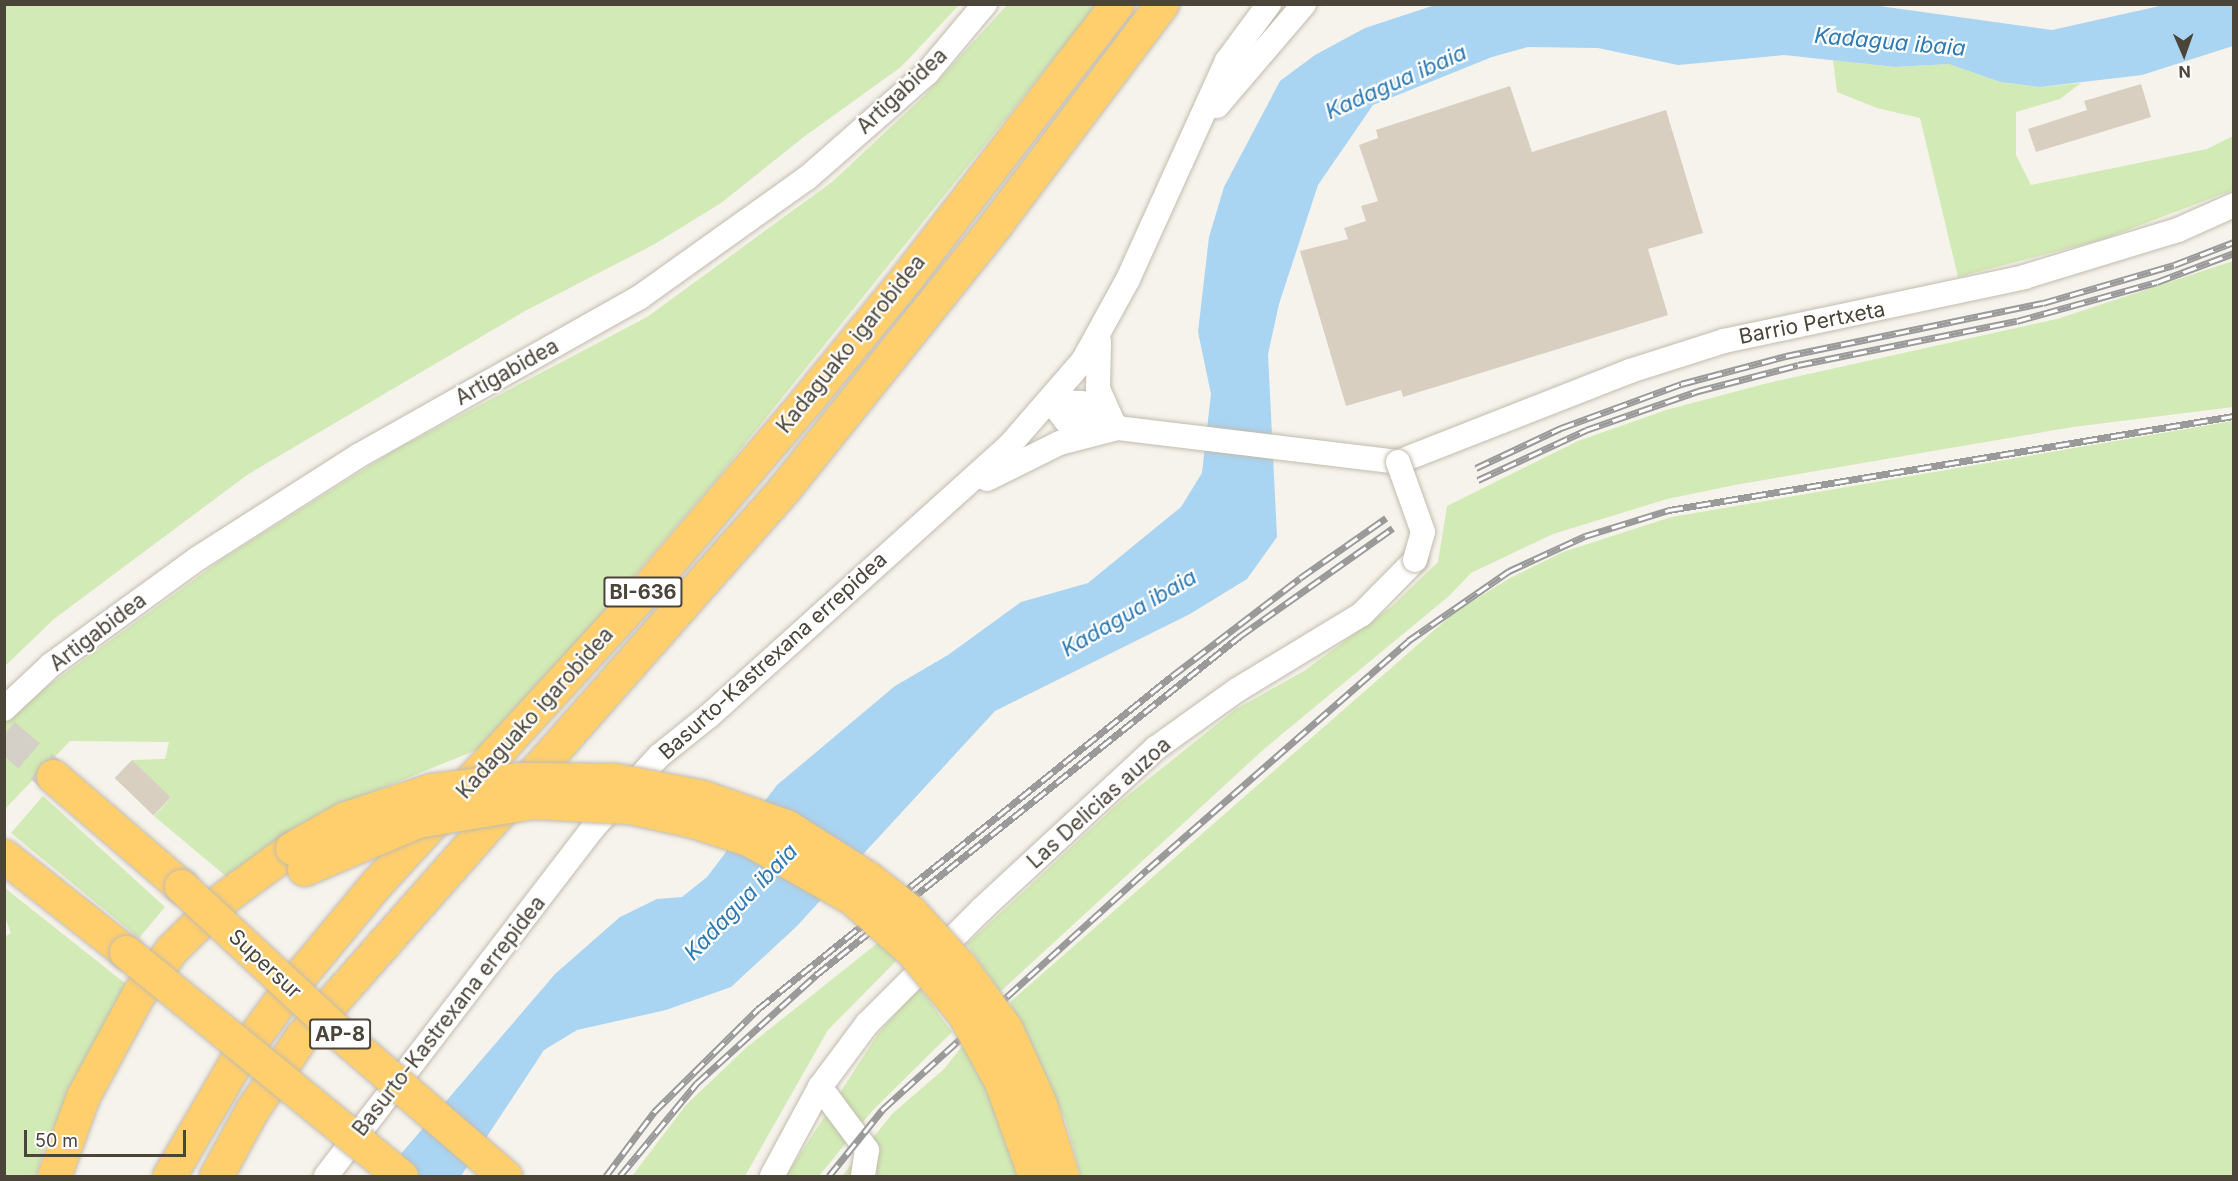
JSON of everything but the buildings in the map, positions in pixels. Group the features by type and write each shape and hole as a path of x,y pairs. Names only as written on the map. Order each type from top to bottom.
{"highway":[{"name":"Kadaguako igarobidea","path":"169,1176 235,1063 288,990 376,884 647,588 807,400 908,276 1117,4"},
{"name":"Kadaguako igarobidea","path":"216,1176 252,1110 302,1036 784,489 996,224 1162,4"},
{"name":"Supersur","path":"53,776 181,886 338,1032 496,1168 516,1176"},
{"path":"79,1176 99,1113 127,1053 155,1007 193,959 245,906 298,858 343,819 431,790 519,779 615,780 703,797 786,826 893,898 960,966 1006,1029 1040,1104 1062,1176"},
{"path":"54,1176 82,1096 139,993 172,949 225,897 298,858 417,820 532,802 629,807 693,821 748,839 852,898 913,952 964,1014 1001,1082 1035,1176"},
{"path":"4,856 126,952 401,1176"}],"street":[{"name":"Artigabidea","path":"4,709 51,665 197,559 358,456 640,297 807,178 927,73 985,4"},
{"name":"Basurto-Kastrexana errepidea","path":"326,1176 593,828 659,756 709,716 1009,446 1083,361 1198,129 1227,61 1269,4"},
{"name":"Basurto-Kastrexana errepidea","path":"1198,129 1304,4"},
{"name":"Barrio Pertxeta","path":"1398,462 1630,371 1724,341 2024,277 2178,230 2234,205"},
{"path":"1100,329 1095,361 1098,389 1117,427"},
{"path":"1050,401 1082,403 1117,427"},
{"path":"1050,401 1067,422 1092,433"},
{"path":"945,503 1026,457 1092,433 1117,427 1398,462"},
{"name":"Las Delicias auzoa","path":"772,1176 820,1087 875,1016 982,909 1156,748 1237,690 1362,614 1415,560 1423,532 1398,462"},
{"path":"820,1087 867,1150 863,1176"}],"green space":[{"path":"5,4 959,5 901,67 805,136 721,203 653,245 525,311 247,475 54,619 5,666"},
{"path":"1007,5 1097,5 717,479 489,745 333,808 228,878 154,816 171,798 132,760 165,759 169,742 70,741 5,809 5,717 224,558 393,451 647,317 832,182 924,96"},
{"path":"1833,60 1896,67 1949,64 2000,82 2040,87 2081,83 2060,99 2016,112 2016,155 2031,185 2207,149 2233,136 2233,190 2101,240 1958,277 1920,118 1877,108 1837,92"},
{"path":"2233,261 2233,407 2073,427 1735,485 1667,499 1553,534 1471,573 1449,596 1264,749 1000,992 967,944 1121,801 1236,709 1304,671 1391,607 1438,562 1447,506 1578,441 1666,410 1768,383 2057,319"},
{"path":"2233,421 2233,1176 1081,1176 1065,1119 1010,1002 1455,612 1510,578 1563,552 1671,517"},
{"path":"43,796 165,907 139,938 11,833"},
{"path":"5,888 126,984 46,1144 36,1176 5,1176 4,937 11,933 5,918"},
{"path":"879,942 897,960 828,1030 745,1176 632,1176 686,1105 747,1047"},
{"path":"919,987 952,1032 872,1111 819,1176 786,1176 878,1034"},
{"path":"963,1045 994,1100 1020,1176 842,1176 892,1114 944,1069"}],"water":[{"name":"Kadagua ibaia","path":"1865,4 2052,30 2164,5 2233,5 2233,46 2142,75 2040,87 2000,82 1949,64 1896,67 1784,55 1678,65 1598,48 1528,47 1492,57 1373,105 1318,185 1279,304 1268,354 1277,537 1247,579 1190,614 995,711 796,927 731,987 666,1010 577,1030 544,1050 461,1176 382,1176 555,974 620,917 657,899 682,897 707,877 777,785 895,686 948,655 1021,602 1088,583 1181,507 1202,473 1211,394 1198,332 1209,237 1224,187 1280,81 1315,55 1365,28 1435,5"}],"tunnel":[{"path":"4,734 53,776"}],"railway":[{"path":"1476,468 1561,428 1681,384 1786,356 2043,303 2174,265 2234,242"},
{"path":"1478,480 1586,430 1698,391 1798,365 2017,321 2157,282 2234,253"},
{"path":"829,1176 883,1109 1148,869 1408,641 1509,571 1585,536 1669,510 2234,416"},
{"path":"606,1176 654,1112 758,1009 1172,676 1300,578 1386,518"},
{"path":"620,1176 697,1083 816,975 1240,636 1393,528"}]}
